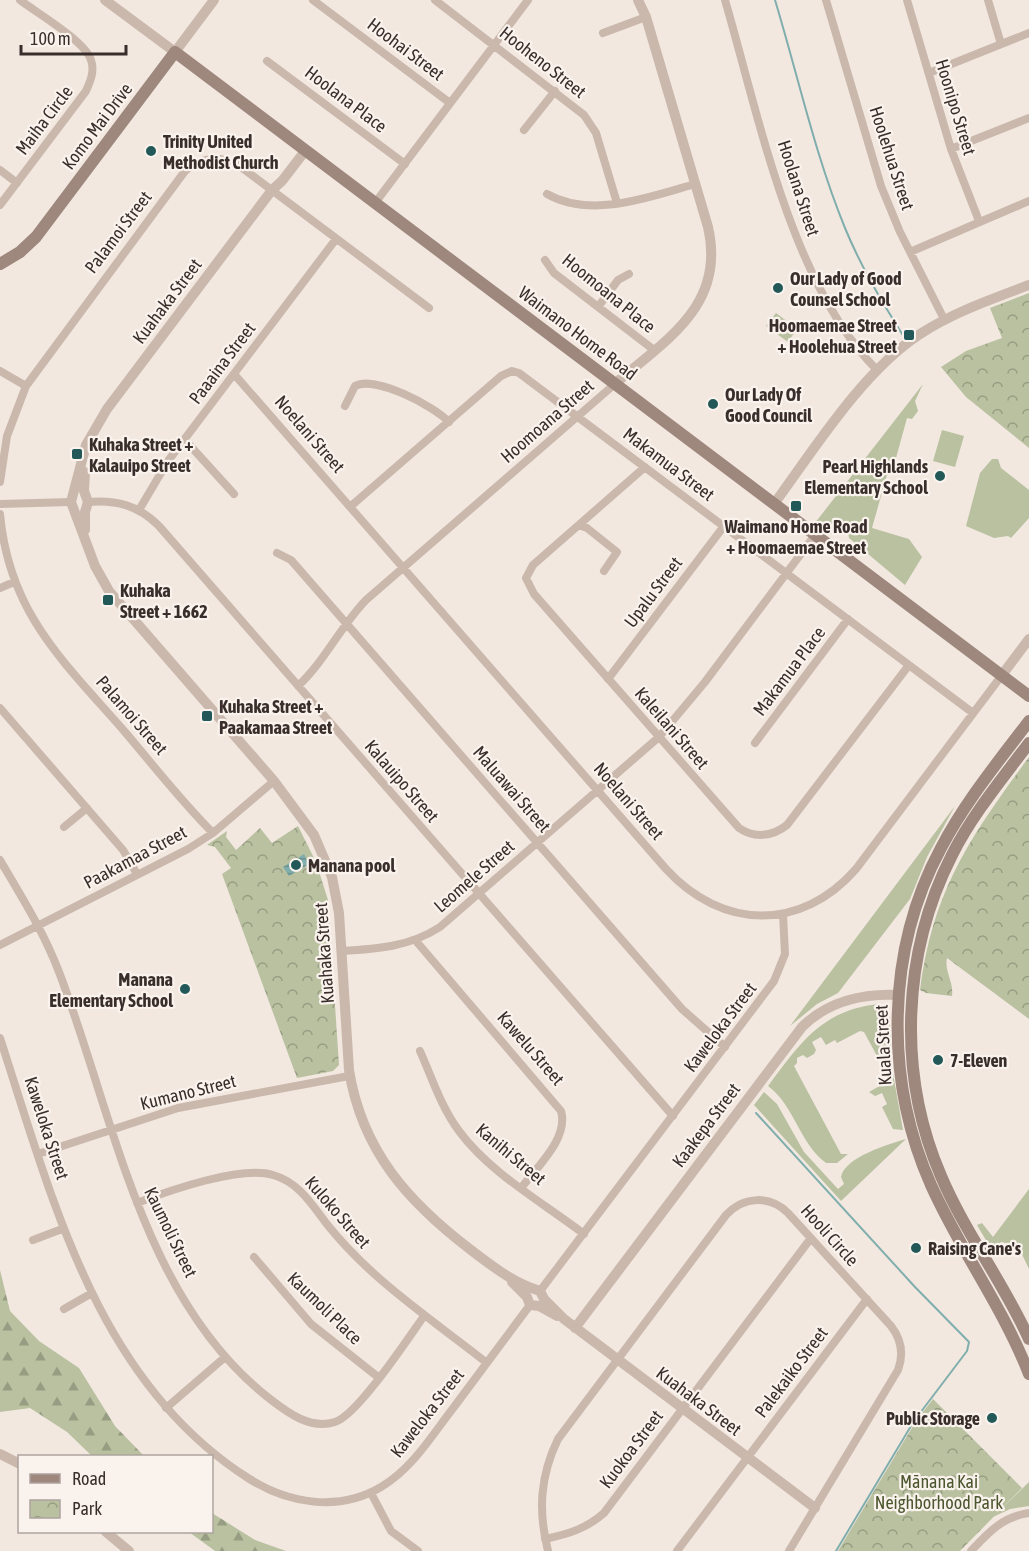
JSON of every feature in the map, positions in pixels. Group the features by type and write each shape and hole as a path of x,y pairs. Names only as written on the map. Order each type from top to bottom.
{"main road":[{"name":"Waimano Home Road","path":"175,52 1029,696"},
{"name":"Komo Mai Drive","path":"0,264 20,252 36,237 175,52"},
{"name":"Kuala Street","path":"1029,721 974,795 940,850 913,920 899,995 899,1064 932,1186 993,1296 1029,1374"},
{"name":"Kuala Street","path":"918,1130 910,1025 921,937 944,870 972,819 1029,743"},
{"path":"899,995 912,996"},
{"path":"918,1130 949,1194 1004,1288 1029,1339"}],"street":[{"name":"Maiha Circle","path":"0,205 86,92 92,73 91,59 80,45 20,0"},
{"name":"Waimano Home Road","path":"105,0 175,52"},
{"name":"Komo Mai Drive","path":"175,52 214,0"},
{"name":"Hoohai Street","path":"313,0 450,104"},
{"name":"Hooheno Street","path":"435,0 584,115 594,129 617,203"},
{"path":"375,203 528,0"},
{"name":"Hoomoana Street","path":"298,686 314,671 345,622 404,567 654,350 689,318 702,297 710,273 711,240 646,17 638,0"},
{"name":"Hoolana Street","path":"725,0 797,237 844,333 855,349 877,370"},
{"name":"Hoolehua Street","path":"826,0 881,186 910,252 945,320"},
{"name":"Hoonipo Street","path":"907,0 951,149 979,221"},
{"path":"988,0 1001,44"},
{"path":"603,33 646,17"},
{"path":"929,74 1029,33"},
{"name":"Hoolana Place","path":"267,61 405,164"},
{"path":"524,130 555,91"},
{"path":"951,149 1029,118"},
{"name":"Kuahaka Street","path":"302,148 277,176 272,190 107,408 82,456 73,502 95,567 109,591 303,816 325,858 336,895 350,1076 368,1133 401,1188 432,1219 508,1278 815,1508"},
{"name":"Palamoi Street","path":"0,482 9,430 26,386 190,166 207,159 229,160 429,308"},
{"name":"Maiha Circle","path":"0,170 17,183"},
{"path":"547,194 562,202 617,203 695,184"},
{"path":"910,252 1029,201"},
{"name":"Paaaina Street","path":"139,510 154,482 336,238"},
{"name":"Hoomoana Place","path":"545,260 554,273 654,350"},
{"path":"598,306 618,280 629,274"},
{"path":"774,504 877,370 908,342 945,320 1029,285"},
{"path":"0,371 26,386"},
{"name":"Makamua Street","path":"351,506 501,376 512,371 525,377 578,416 973,713"},
{"name":"Noelani Street","path":"234,374 676,879 694,895 730,912 752,915 783,914 814,903 847,879 1029,639"},
{"path":"345,406 355,386 370,382 432,408 449,422"},
{"name":"Kuahaka Street","path":"85,540 87,502 84,479 93,434"},
{"path":"185,440 234,494"},
{"name":"Kaleilani Street","path":"645,467 533,565 526,578 534,594 735,825 750,833 773,833 794,819 909,665"},
{"path":"0,504 73,502 80,494 87,502 80,511 73,502"},
{"name":"Kalauipo Street","path":"87,502 118,502 139,510 159,526 673,1116"},
{"name":"Palamoi Street","path":"0,514 4,547 14,582 28,614 53,650 213,833"},
{"path":"579,525 588,528 617,552 603,571"},
{"name":"Upalu Street","path":"608,679 724,526"},
{"name":"Leomele Street","path":"341,951 390,947 416,940 440,927 659,737 705,682 815,535"},
{"name":"Maluawai Street","path":"277,553 291,560 682,1009 725,1047"},
{"path":"0,588 14,582"},
{"name":"Makamua Place","path":"755,743 848,619"},
{"path":"0,708 123,850 138,874"},
{"name":"Paakamaa Street","path":"0,945 188,849 213,833 274,781"},
{"path":"64,827 87,808"},
{"name":"Kaumoli Street","path":"0,860 38,926 68,995 137,1203 167,1268 202,1327 224,1358 274,1402 311,1424 325,1425 343,1419 357,1405 424,1316"},
{"name":"Kaweloka Street","path":"0,1038 62,1229 92,1293 130,1357 166,1408 215,1456 272,1492 295,1499 322,1502 342,1501 371,1493 410,1464 725,1047 780,972 786,945 783,914"},
{"name":"Kawelu Street","path":"416,940 561,1111 564,1120 560,1132 522,1187"},
{"name":"Kaakepa Street","path":"575,1328 802,1027 818,1014 840,1003 871,995 899,995"},
{"name":"Kanihi Street","path":"420,1052 439,1096 458,1129 484,1158 584,1234"},
{"name":"Kumano Street","path":"38,1154 178,1108 350,1076"},
{"name":"Kuloko Street","path":"137,1203 192,1184 243,1173 262,1172 280,1177 300,1190 370,1272 487,1363"},
{"name":"Hooli Circle","path":"548,1551 541,1496 550,1456 564,1430 726,1215 738,1205 755,1200 774,1203 788,1213 896,1332 900,1346 900,1365 789,1551"},
{"path":"33,1240 62,1229"},
{"name":"Kuokoa Street","path":"545,1539 591,1525 604,1513 811,1238"},
{"name":"Kaumoli Place","path":"254,1257 311,1324 378,1377"},
{"path":"64,1309 92,1293"},
{"name":"Palekaiko Street","path":"677,1551 867,1299"},
{"path":"166,1408 224,1358"},
{"path":"0,1454 18,1463"},
{"path":"371,1493 391,1531 418,1551"},
{"path":"971,1551 999,1523 1014,1515 1029,1513"},
{"path":"107,1533 129,1551"}],"green space":[{"path":"1029,293 1029,448 966,397 941,367 966,351 1002,338 990,308"},
{"path":"776,313 797,329 788,342 766,326"},
{"path":"923,384 915,401 918,411 912,419 907,418 896,458 892,457 872,528 909,539 922,557 905,585 849,538 848,531 830,534 815,523"},
{"path":"942,430 964,436 955,467 933,461"},
{"path":"992,459 998,459 1001,468 1029,490 1029,518 1011,538 1008,536 994,538 966,526 980,473"},
{"path":"1029,757 1029,1019 947,958 952,996 926,993 920,990 934,922 958,865 989,813"},
{"path":"955,806 927,857 910,899 838,993 817,1004 790,1026"},
{"path":"298,826 316,862 328,900 339,1065 333,1071 297,1078 222,874 231,868 215,847 207,845 227,831 226,837 236,850 260,828 272,843"},
{"path":"880,1004 889,1010 892,1068 903,1130 893,1129 882,1107 887,1104 882,1093 875,1096 869,1092 890,1080 864,1032 860,1031 837,1043 835,1040 826,1045 821,1037 812,1042 816,1050 814,1054 807,1058 803,1055 797,1058 794,1066 841,1154 848,1154 837,1163 826,1163 809,1145 785,1104 768,1086 802,1042 828,1021 860,1007"},
{"path":"764,1092 777,1104 804,1152 838,1189 844,1184 841,1177 850,1163 869,1152 906,1139 841,1201 754,1105"},
{"path":"1029,1189 1029,1269 1019,1248 1013,1250 1009,1244 1002,1242 990,1247 977,1225 982,1223 993,1237"},
{"path":"0,1270 10,1311 39,1341 79,1368 115,1426 143,1455 91,1455 67,1432 30,1408 0,1412"},
{"name":"Mānana Kai Neighborhood Park","path":"933,1399 1022,1488 960,1551 838,1551 916,1421"},
{"path":"1029,1482 1029,1506 1010,1509 993,1517"},
{"path":"213,1514 255,1540 286,1551 215,1551 190,1533 213,1533"}],"water":[{"name":"Manana pool","path":"304,854 309,864 289,876 283,867"}],"waterway":[{"path":"775,0 834,200 865,270 904,337"},
{"path":"756,1113 915,1287 969,1342 967,1351 914,1421 836,1551"}],"place":[{"name":"Trinity United Methodist Church","path":"151,151"},
{"name":"Our Lady of Good Counsel School","path":"778,288"},
{"name":"Hoomaemae Street + Hoolehua Street","path":"909,335"},
{"name":"Our Lady Of Good Council","path":"713,404"},
{"name":"Kuhaka Street + Kalauipo Street","path":"77,454"},
{"name":"Pearl Highlands Elementary School","path":"940,476"},
{"name":"Waimano Home Road + Hoomaemae Street","path":"796,506"},
{"name":"Kuhaka Street + 1662","path":"108,600"},
{"name":"Kuhaka Street + Paakamaa Street","path":"207,716"},
{"name":"Manana pool","path":"296,865"},
{"name":"Manana Elementary School","path":"185,989"},
{"name":"7-Eleven","path":"938,1060"},
{"name":"Raising Cane's","path":"916,1248"},
{"name":"Public Storage","path":"992,1418"}]}
